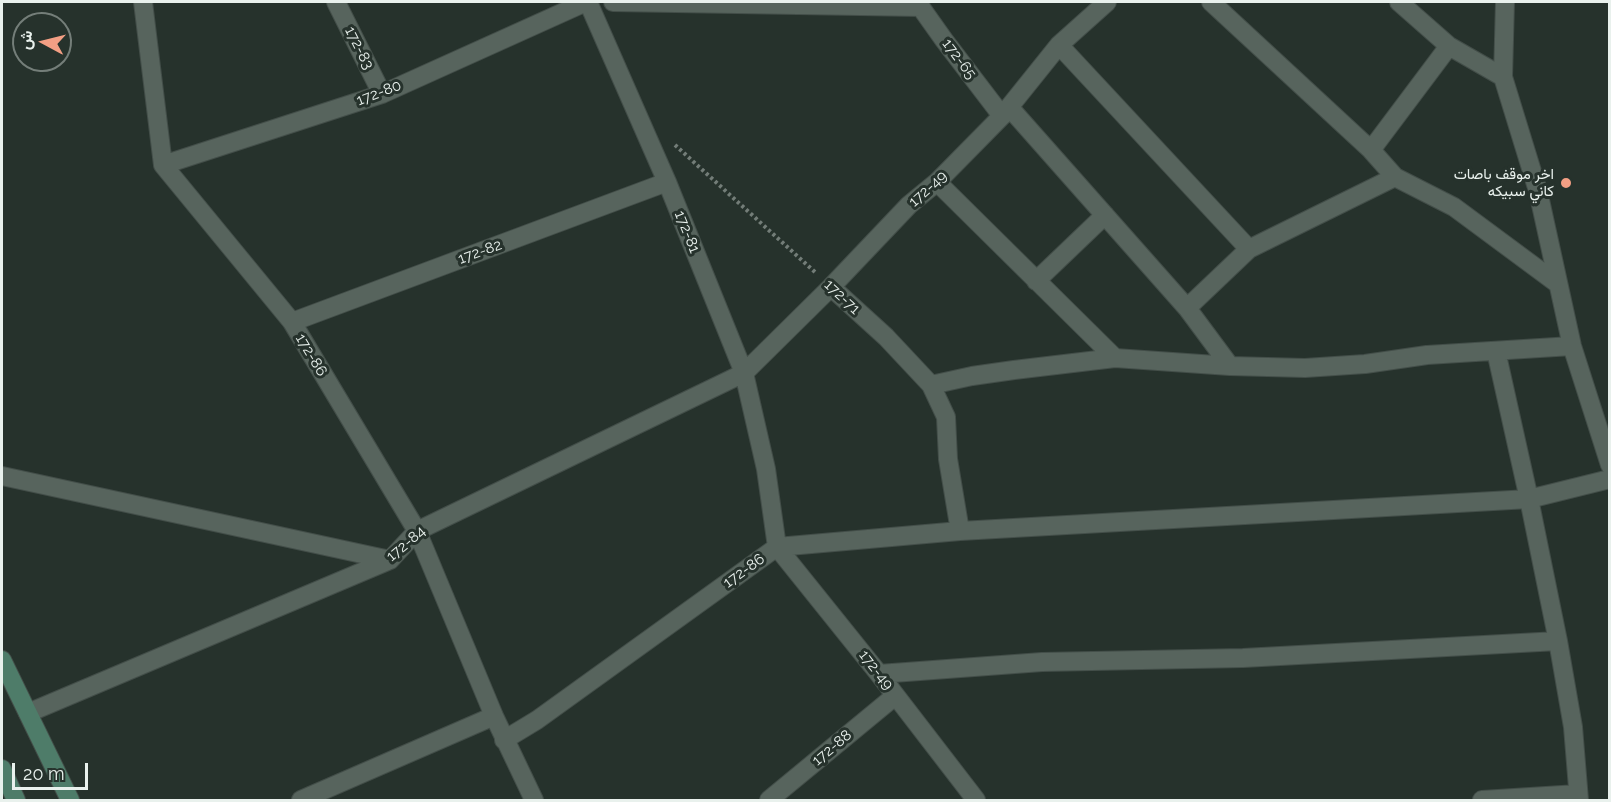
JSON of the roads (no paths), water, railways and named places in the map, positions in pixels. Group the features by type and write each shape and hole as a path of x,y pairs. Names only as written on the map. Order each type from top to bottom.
{"main road":[{"path":"2,660 70,801"},
{"path":"2,769 16,801"}],"street":[{"path":"143,2 163,165"},
{"name":"172-83","path":"336,2 382,94"},
{"name":"172-80","path":"163,165 382,94 587,2"},
{"name":"172-81","path":"587,2 668,182 744,373 766,469 777,547"},
{"path":"613,2 919,4"},
{"name":"172-49","path":"744,373 831,287 909,205 937,182 1006,112 1059,45 1107,2"},
{"path":"1211,2 1371,150 1395,177 1454,207 1558,284"},
{"path":"1399,2 1449,46 1503,78"},
{"path":"1505,2 1503,78 1538,191 1572,346 1610,465"},
{"name":"172-65","path":"919,4 944,40 1006,112 1106,215 1186,308 1230,366"},
{"path":"1059,45 1249,249"},
{"path":"1371,150 1449,46"},
{"name":"172-86","path":"163,165 292,322 417,531 504,740 534,801"},
{"path":"1186,308 1249,249 1395,177"},
{"name":"172-82","path":"292,322 668,182"},
{"path":"937,182 1115,358"},
{"path":"1036,281 1106,215"},
{"name":"172-71","path":"831,287 886,337 931,385 946,417 948,459 960,531"},
{"path":"931,385 972,376 1115,358 1230,366 1305,368 1365,364 1427,355 1572,346"},
{"path":"1482,801 1579,797 1573,727 1558,641 1496,351"},
{"name":"172-84","path":"28,713 390,560 417,531 744,373"},
{"path":"2,476 390,560"},
{"path":"777,547 960,531 1529,499 1610,479"},
{"name":"172-86","path":"504,740 537,720 777,547"},
{"name":"172-49","path":"777,547 879,674 976,801"},
{"path":"879,674 1042,662 1243,658 1558,641"},
{"name":"172-88","path":"768,801 896,696"},
{"path":"300,801 494,716"}],"place":[{"name":"اخر موقف باصات كاني سبيكه","path":"1566,183"}]}
